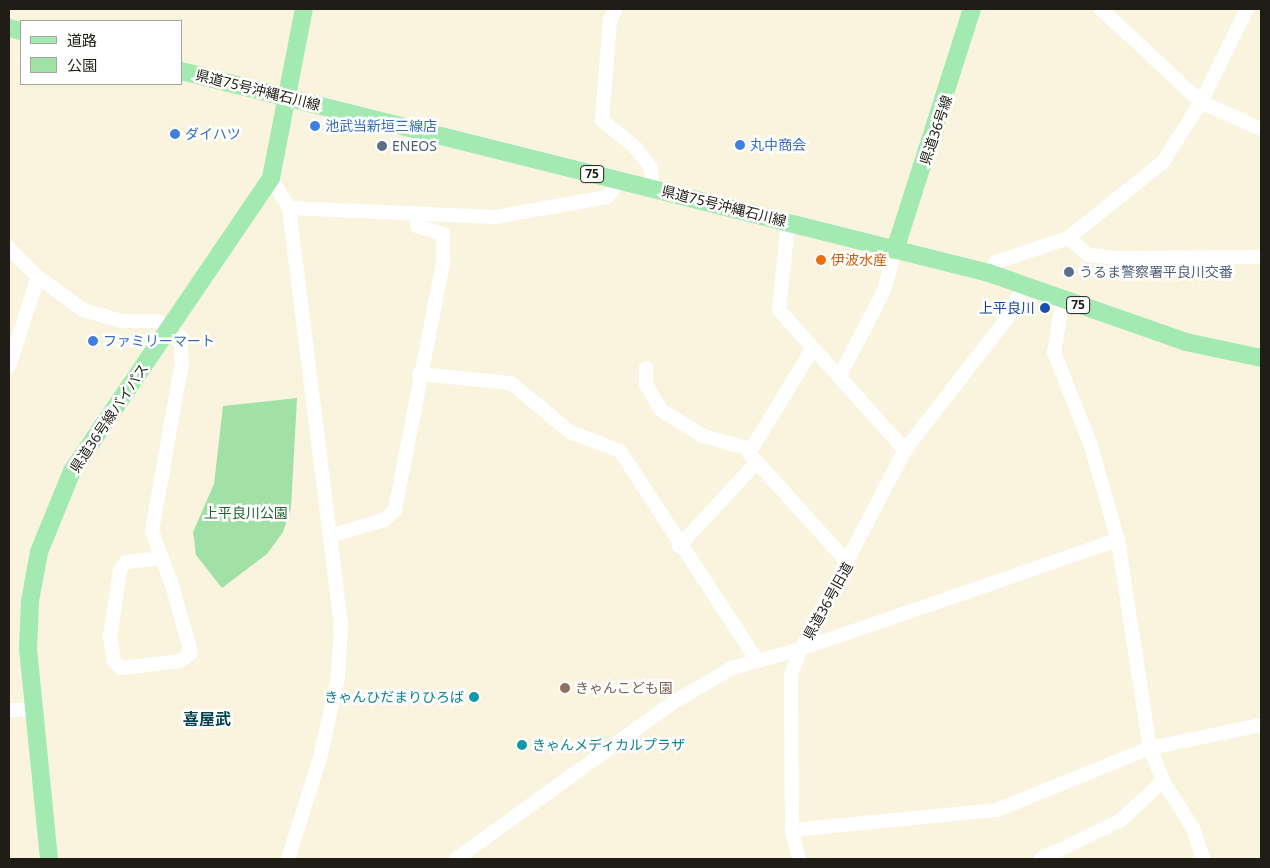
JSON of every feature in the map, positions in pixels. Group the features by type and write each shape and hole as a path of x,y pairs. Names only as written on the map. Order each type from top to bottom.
{"main road":[{"name":"県道36号線バイパス","path":"49,859 32,710 30,601 54,505 93,438 172,327 271,178 304,9"},
{"name":"県道36号線","path":"895,250 972,9"},
{"name":"県道75号沖縄石川線","path":"182,71 990,273 1186,342 1261,358"}],"street":[{"path":"616,9 610,20 602,120 636,148 651,168 652,188"},
{"path":"1101,9 1201,102 1261,129"},
{"path":"990,273 996,262 1068,238 1163,162 1201,102 1247,9"},
{"path":"271,178 289,208 333,535 341,624 338,677 320,758 288,859"},
{"path":"289,208 464,219 552,210 607,197 619,181"},
{"path":"333,535 384,520 395,510 419,374 443,262 443,234 417,226 418,216"},
{"path":"788,223 779,310 812,350 905,450"},
{"path":"1068,238 1089,255 1119,258 1261,257"},
{"path":"9,248 38,277 83,310 172,327 180,336 182,362 152,531 162,558 190,653 180,661 121,668 114,661 110,637 120,570 126,562 162,558"},
{"path":"839,377 884,291 895,250"},
{"path":"9,366 38,277"},
{"name":"県道36号旧道","path":"456,859 710,681 757,660 801,649 849,564 905,450 1006,320 1024,286"},
{"path":"1063,299 1054,352 1091,446 1118,540 1150,748 1164,781 1193,828 1203,859"},
{"path":"750,449 812,350"},
{"path":"646,368 646,384 661,410 703,436 750,449 757,462 849,564"},
{"path":"419,374 511,383 570,432 620,451 680,546 757,660"},
{"path":"680,546 757,462"},
{"path":"799,859 792,830 791,674 801,649 1118,540"},
{"path":"9,710 32,710"},
{"path":"792,830 997,810 1150,748 1261,725"},
{"path":"1041,859 1121,820 1164,781"}],"green space":[{"name":"上平良川公園","path":"297,398 291,508 283,532 267,554 222,588 196,555 193,532 214,484 223,406"}],"place":[{"name":"池武当新垣三線店","path":"315,126"},
{"name":"ダイハツ","path":"175,134"},
{"name":"丸中商会","path":"740,145"},
{"name":"ENEOS","path":"382,146"},
{"name":"伊波水産","path":"821,260"},
{"name":"うるま警察署平良川交番","path":"1069,272"},
{"name":"上平良川","path":"1045,308"},
{"name":"ファミリーマート","path":"93,341"},
{"name":"きゃんこども園","path":"565,688"},
{"name":"きゃんひだまりひろば","path":"474,697"},
{"name":"きゃんメディカルプラザ","path":"522,745"}],"district":[{"name":"喜屋武","path":"207,719"}]}
